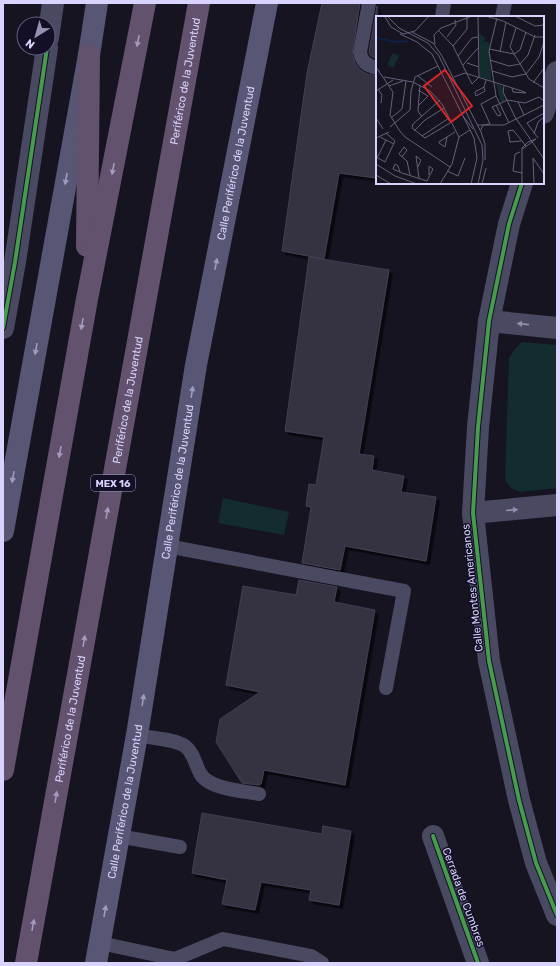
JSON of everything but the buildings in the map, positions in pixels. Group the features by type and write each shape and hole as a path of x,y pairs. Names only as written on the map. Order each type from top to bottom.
{"highway":[{"path":"3,770 87,299 145,3"},
{"name":"Periférico de la Juventud","path":"26,963 199,3"},
{"path":"87,299 89,55"}],"main road":[{"path":"3,531 89,55 97,3"},
{"name":"Calle Periférico de la Juventud","path":"98,953 137,735 196,365 267,3"}],"street":[{"path":"51,16 53,3"},
{"path":"3,328 15,262 46,56"},
{"path":"549,103 557,72"},
{"name":"Calle Montes Americanos","path":"522,184 509,224 489,321 478,427 473,513 492,676 520,807 536,863 557,915"},
{"path":"489,321 557,328"},
{"path":"473,513 557,505"},
{"name":"Cerrada de Cumbres","path":"433,836 478,963"}],"lane":[{"path":"369,3 360,52 361,58 367,66 376,68"},
{"path":"442,16 444,3"},
{"path":"502,16 505,3"},
{"path":"168,546 404,591 386,688"},
{"path":"137,735 184,746 193,757 200,774 208,781 220,787 259,794"},
{"path":"118,836 180,848"},
{"path":"98,953 175,959 223,939 311,956 322,963"}],"green space":[{"path":"522,342 557,345 557,488 520,492 511,488 505,480 509,358"},
{"path":"223,498 289,512 284,535 218,523"}],"cycle path":[{"path":"3,328 15,262 46,56"},
{"path":"522,184 509,224 489,321 478,427 473,513 489,661 519,800 536,863 557,915"},
{"path":"433,836 478,963"}]}
